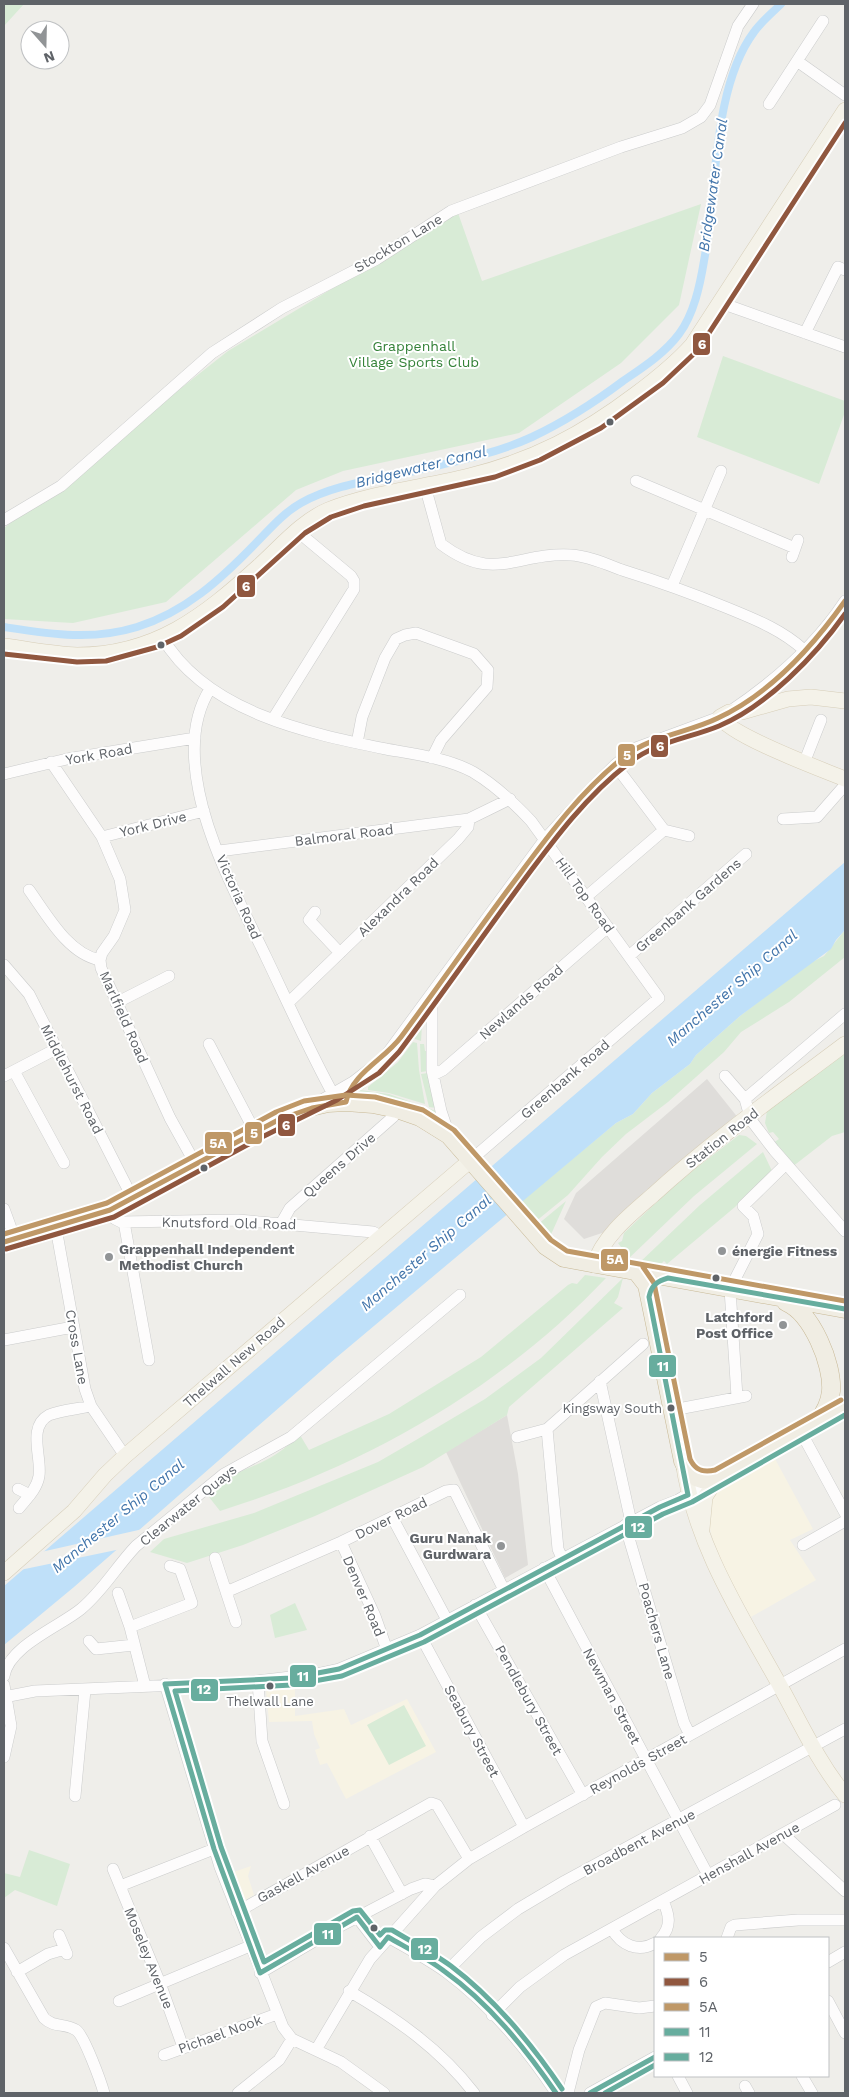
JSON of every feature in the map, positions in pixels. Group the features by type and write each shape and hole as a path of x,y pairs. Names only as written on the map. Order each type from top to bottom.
{"highway":[{"path":"9,1241 110,1210 255,1132 306,1108 340,1098 397,1109 420,1117 449,1135 547,1246 564,1258 730,1290 845,1309"},
{"path":"637,1272 647,1285 683,1462 689,1473 697,1478 706,1480 718,1477 845,1407"},
{"path":"649,1297 653,1284 668,1278"},
{"path":"776,1298 797,1308 803,1314 816,1335 826,1362 831,1392 828,1404 817,1423"}],"main road":[{"path":"4,646 78,654 124,650 162,638 182,628 220,601 297,532 326,511 493,470 558,445 589,427 678,361 692,345 845,110"},
{"path":"845,700 811,697 788,699 725,715 731,728 804,763 845,779"},
{"name":"Station Road","path":"602,1266 607,1242 621,1225 663,1186 749,1116 845,1044"},
{"name":"Thelwall New Road","path":"4,1573 74,1511 105,1475 125,1456 381,1236 476,1165"},
{"path":"683,1462 687,1489 703,1535 727,1590 780,1685 840,1800"},
{"path":"703,1535 704,1503 710,1486 718,1477"}],"street":[{"name":"Stockton Lane","path":"4,520 61,486 212,353 282,308 377,259 451,211 621,147 682,128 701,117 710,105 737,29 753,4"},
{"path":"769,104 823,21"},
{"path":"797,62 845,95"},
{"path":"805,333 838,267 845,270"},
{"path":"721,303 845,347"},
{"path":"672,586 722,471"},
{"path":"636,481 795,548"},
{"path":"425,486 440,544 467,561 500,564 570,555 672,586 773,627 804,650"},
{"path":"273,719 354,589 354,581 351,576 297,532"},
{"path":"340,1098 348,1091 353,1082 384,1058 545,839 615,765 643,745 725,715 768,683 824,631 845,601"},
{"path":"357,743 362,718 385,658 396,639 405,634 416,634 474,654 488,670 487,687 441,740 432,758"},
{"name":"Hill Top Road","path":"162,638 196,677 210,689 273,719 328,738 432,758 472,772 510,799 531,820 659,998"},
{"name":"Victoria Road","path":"210,689 199,708 195,738 196,775 204,811 218,851 238,898 288,1003 340,1098"},
{"path":"804,763 820,720"},
{"name":"York Road","path":"4,774 51,762 195,738"},
{"name":"York Drive","path":"51,762 102,837 204,811"},
{"path":"615,765 664,830 690,836"},
{"path":"783,819 817,817 845,785"},
{"path":"469,819 510,799"},
{"name":"Balmoral Road","path":"218,851 469,819"},
{"name":"Alexandra Road","path":"288,1003 458,838 468,827 469,819"},
{"path":"586,897 664,830"},
{"path":"100,960 102,953 114,936 125,910 120,879 102,837"},
{"name":"Greenbank Gardens","path":"630,956 746,854"},
{"name":"Marlfield Road","path":"29,890 67,940 87,956 100,960 101,968 116,1003 170,1118 196,1165"},
{"path":"315,912 309,920 340,953"},
{"name":"Newlands Road","path":"433,1074 443,1070 608,927"},
{"name":"Middlehurst Road","path":"4,965 29,994 133,1199"},
{"path":"116,1003 169,976"},
{"name":"Greenbank Road","path":"476,1165 659,998"},
{"path":"429,999 432,1006 433,1074 449,1135"},
{"path":"745,1099 845,1014"},
{"path":"209,1043 255,1132"},
{"path":"56,1049 9,1073 64,1163"},
{"path":"790,1061 802,1077"},
{"path":"725,1076 745,1099 749,1116 786,1164 845,1231"},
{"name":"Queens Drive","path":"282,1222 290,1208 393,1117 397,1109"},
{"path":"673,1410 742,1396 730,1290 758,1234 753,1216 743,1206 786,1164"},
{"path":"4,1209 9,1241"},
{"path":"110,1210 115,1219 124,1222 150,1360"},
{"name":"Knutsford Old Road","path":"124,1222 238,1220 282,1222 373,1232 381,1236"},
{"name":"Cross Lane","path":"56,1228 73,1327 90,1406 125,1456"},
{"name":"Clearwater Quays","path":"4,1676 6,1667 14,1657 50,1628 81,1609 106,1586 136,1546 224,1474 291,1436 460,1295"},
{"path":"4,1340 73,1327"},
{"path":"517,1437 547,1429 643,1344"},
{"name":"Poachers Lane","path":"600,1381 628,1524 684,1723 690,1735"},
{"path":"19,1508 36,1488 40,1475 37,1432 40,1423 49,1416 90,1406"},
{"path":"547,1429 557,1541 562,1558"},
{"path":"800,1432 845,1513"},
{"path":"5,1697 36,1691 258,1681 316,1674 339,1669 420,1635 665,1504 687,1489 718,1477"},
{"path":"18,1489 30,1495"},
{"name":"Dover Road","path":"226,1592 341,1542 446,1491 454,1490 504,1590"},
{"path":"392,1517 447,1620"},
{"path":"803,1545 845,1521"},
{"name":"Denver Road","path":"341,1542 375,1616 387,1650"},
{"path":"215,1558 236,1622"},
{"path":"130,1627 192,1603 180,1569 170,1566"},
{"name":"Newman Street","path":"544,1568 708,1875"},
{"path":"116,1600 130,1627 145,1686"},
{"name":"Pendlebury Street","path":"475,1605 583,1794"},
{"name":"Seabury Street","path":"420,1635 524,1827"},
{"path":"89,1641 96,1649 134,1645"},
{"name":"Reynolds Street","path":"316,2050 349,1991 388,1937 434,1886 468,1860 845,1649"},
{"path":"258,1681 262,1740 285,1803"},
{"path":"165,1684 214,1849 260,1973 283,2028 292,2039 348,2066 384,2093"},
{"path":"4,1685 11,1732 4,1757"},
{"path":"75,1796 85,1690"},
{"name":"Broadbent Avenue","path":"446,1972 482,1937 518,1910 565,1881 679,1821 845,1729"},
{"name":"Henshall Avenue","path":"492,2014 541,1970 840,1800"},
{"name":"Gaskell Avenue","path":"237,1912 370,1836 433,1803 437,1805 468,1860"},
{"path":"783,1834 845,1891"},
{"path":"370,1836 402,1894"},
{"path":"120,1886 214,1849"},
{"name":"Moseley Avenue","path":"113,1869 160,1983 183,2047"},
{"name":"Reynolds Street","path":"260,1973 402,1894 425,1884 434,1886"},
{"path":"662,1937 667,1930 669,1919 663,1901"},
{"path":"357,1918 380,1947"},
{"path":"727,1937 731,1927 735,1925 798,1920 845,1920"},
{"path":"612,1929 620,1940 631,1946 644,1948 654,1943"},
{"path":"18,1972 48,1954 66,1952 59,1935"},
{"path":"388,1937 446,1972 492,2014 531,2058 556,2093"},
{"path":"119,2001 250,1946"},
{"path":"4,1948 44,2018 50,2024 72,2028 81,2034 104,2093"},
{"path":"829,1961 845,1952"},
{"path":"349,1991 380,2009 423,2040 452,2067 474,2093"},
{"path":"568,2093 579,2050 596,2007 605,2003 639,2008 654,2006"},
{"path":"829,2003 845,2030"},
{"name":"Pichael Nook","path":"164,2054 277,2014"},
{"path":"238,2093 279,2060 292,2039"},
{"path":"590,2093 654,2058"},
{"path":"679,2077 687,2093"},
{"path":"803,2077 812,2093"}],"shaded area":[{"path":"707,1079 739,1119 605,1232 584,1239 564,1219 576,1193"},
{"path":"507,1415 518,1474 528,1565 505,1578 446,1452"},
{"path":"774,1457 813,1529 790,1540 816,1580 751,1617 717,1557 706,1513 717,1488"},
{"path":"295,1688 295,1716 344,1709 351,1725 407,1699 436,1752 346,1799 327,1763 320,1765 315,1750 320,1748 314,1734 312,1721 269,1722 266,1689"},
{"path":"251,1866 248,1876 254,1895 242,1902 231,1873"}],"green space":[{"path":"4,4 24,4 4,26"},
{"name":"Grappenhall Village Sports Club","path":"701,204 679,305 621,363 519,433 343,471 296,490 166,602 73,623 4,619 4,528 228,351 458,213 482,281"},
{"path":"723,356 845,401 845,412 819,484 697,437"},
{"path":"845,930 845,957 789,1002 741,1032 724,1052 668,1102 626,1134 602,1157 568,1195 535,1222 519,1203 616,1123 633,1114 652,1093 690,1064 696,1055 740,1016 806,965 824,956"},
{"path":"422,1025 421,1041 412,1038"},
{"path":"406,1039 411,1041 392,1065 391,1058"},
{"path":"413,1042 417,1043 419,1070 425,1104 389,1093 368,1090 368,1087 398,1062"},
{"path":"420,1044 424,1044 425,1051 427,1051 428,1071 421,1072"},
{"path":"845,1053 845,1132 832,1136 792,1167 773,1143 779,1139 773,1132 769,1133 765,1123 767,1111"},
{"path":"387,1063 391,1067 363,1089 355,1087"},
{"path":"428,1073 436,1108 429,1107 421,1074"},
{"path":"352,1089 389,1094 437,1111 438,1116 435,1118 353,1094"},
{"path":"739,1135 746,1136 757,1144 694,1196 626,1261 627,1255 618,1243 622,1241 624,1233 678,1182"},
{"path":"763,1152 772,1171 735,1207 667,1264 664,1261 658,1267 637,1265 700,1205"},
{"path":"566,1201 549,1239 537,1225"},
{"path":"585,1275 606,1278 565,1318 522,1355 476,1389 428,1419 378,1447 274,1493 220,1511 209,1497 212,1491 225,1479 271,1458 300,1435 309,1450 389,1414 481,1357 568,1285 572,1283 577,1284"},
{"path":"623,1278 618,1297 614,1303 623,1308 509,1407 507,1415 423,1467 315,1516 243,1545 187,1563 150,1552 164,1539 254,1513 378,1462 416,1440 485,1399 541,1358"},
{"path":"295,1603 307,1630 275,1638 270,1615"},
{"path":"404,1705 426,1746 389,1765 367,1725"},
{"path":"29,1850 70,1864 57,1906 15,1890 4,1898 4,1873 20,1877"}],"water":[{"name":"Manchester Ship Canal","path":"845,862 845,930 831,949 740,1016 696,1055 690,1064 652,1093 633,1114 616,1123 337,1357 74,1587 4,1645 4,1586"}],"pier":[{"path":"143,1529 121,1549 20,1570 41,1552"}],"waterway":[{"name":"Bridgewater Canal","path":"4,627 54,634 87,635 120,631 154,621 186,604 215,582 282,517 301,503 328,491 356,483 459,461 518,443 556,425 601,397 667,348 689,318 696,299 708,234 718,142 730,82 740,55 754,32 781,4"}],"transit line":[{"name":"6","path":"4,654 77,662 106,661 157,647 181,636 223,607 305,533 331,517 364,506 495,477 540,460 601,428 663,383 698,350 845,123"},
{"name":"5","path":"4,1242 110,1210 280,1119 312,1108 346,1102 349,1092 355,1083 401,1037 489,915 543,843 581,797 609,770 635,750 658,739 718,718 755,696 789,667 819,635 845,601"},
{"name":"6","path":"6,1249 114,1217 258,1139 337,1100 379,1073 399,1052 545,852 584,804 598,790 629,763 650,750 719,726 755,706 805,662 845,614"},
{"name":"5A","path":"4,1234 107,1203 276,1112 304,1101 346,1095 375,1097 423,1110 454,1130 551,1240 567,1251 845,1301"},
{"name":"5A","path":"643,1267 654,1283 690,1459 697,1468 703,1471 715,1470 841,1400"},
{"name":"11","path":"556,2093 519,2043 476,1997 424,1957 388,1937 380,1947 357,1917 260,1973 214,1849 165,1684 291,1678 339,1669 420,1635 660,1507 688,1495 649,1297 655,1284 668,1278 845,1309"},
{"name":"12","path":"562,2089 512,2023 483,1993 444,1961 392,1930 385,1930 380,1935 360,1910 353,1911 264,1962 221,1847 175,1691 292,1685 342,1676 424,1642 663,1514 692,1502 845,1415"},
{"name":"11","path":"590,2093 654,2058"},
{"name":"12","path":"605,2093 654,2066"}],"place":[{"name":"énergie Fitness","path":"722,1251"},
{"name":"Grappenhall Independent Methodist Church","path":"109,1257"},
{"name":"Latchford Post Office","path":"783,1325"},
{"name":"Kingsway South","path":"671,1408"},
{"name":"Guru Nanak Gurdwara","path":"501,1546"},
{"name":"Thelwall Lane","path":"270,1686"}]}
